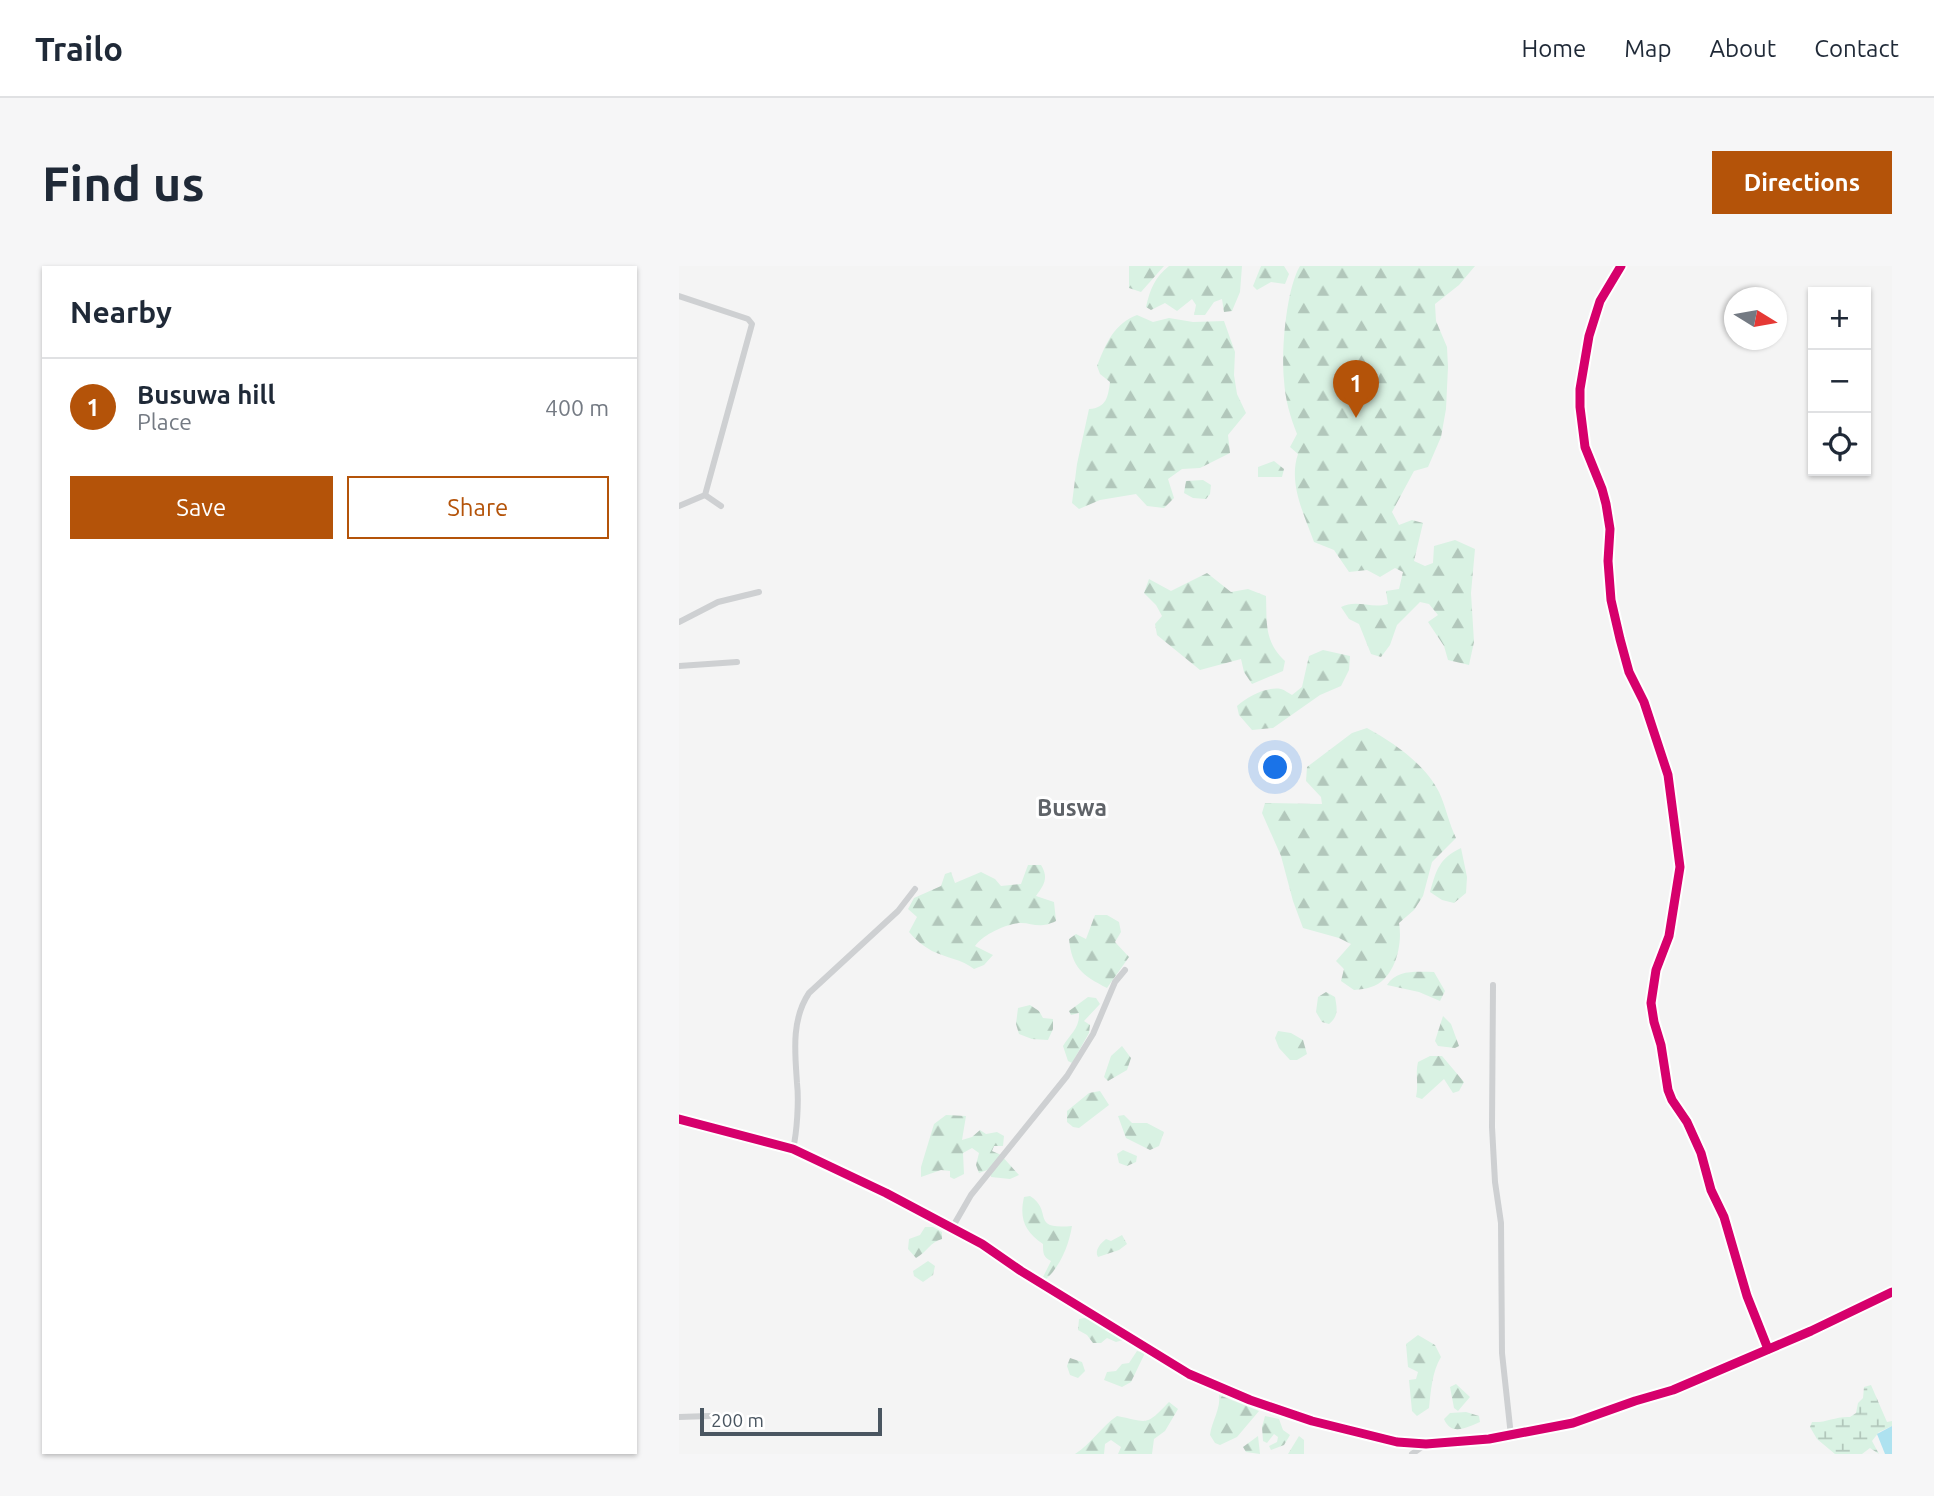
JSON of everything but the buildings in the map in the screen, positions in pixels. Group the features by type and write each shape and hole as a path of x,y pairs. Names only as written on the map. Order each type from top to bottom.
{"street":[{"path":"1621,266 1600,301 1589,336 1580,388 1580,407 1585,447 1606,504 1610,529 1608,561 1611,600 1629,672 1644,702 1668,775 1680,867 1669,936 1656,970 1651,1003 1668,1090 1701,1153 1711,1190 1724,1217 1747,1296 1768,1349"},
{"path":"679,296 748,319 752,324 705,495"},
{"path":"679,506 705,495"},
{"path":"705,495 720,506"},
{"path":"679,622 719,602 759,593"},
{"path":"679,666 737,662"},
{"path":"793,1149 797,1133 798,1085 794,1064 800,1006 809,993 898,911 915,889"},
{"path":"952,1228 971,1195 1067,1076 1093,1034 1115,982 1125,970"},
{"path":"1493,985 1492,1127 1495,1182 1501,1223 1502,1353 1511,1436"},
{"path":"679,1119 793,1149 886,1193 952,1228 1189,1374 1250,1400 1313,1421 1398,1442 1426,1444 1511,1436 1573,1423 1673,1391 1860,1309 1892,1292"},
{"path":"679,1417 709,1416"},
{"path":"1412,1454 1426,1444"}],"green space":[{"path":"1129,266 1164,266 1141,292 1129,288"},
{"path":"1169,266 1242,266 1240,292 1232,311 1224,312 1222,299 1214,302 1205,315 1194,315 1196,305 1192,299 1177,311 1165,303 1151,310 1146,307 1154,284"},
{"path":"1261,266 1284,266 1289,274 1285,284 1271,282 1257,290 1253,286"},
{"path":"1300,266 1475,266 1459,285 1435,304 1436,321 1447,347 1448,367 1446,409 1441,437 1428,467 1414,471 1392,512 1399,525 1412,520 1423,523 1414,561 1425,566 1433,563 1434,546 1455,540 1475,549 1471,593 1474,642 1469,665 1448,660 1444,646 1428,622 1438,615 1429,604 1420,602 1397,625 1390,645 1381,657 1371,654 1359,624 1349,619 1341,607 1353,604 1388,604 1386,591 1399,589 1403,572 1395,568 1380,577 1367,570 1349,572 1334,550 1314,542 1302,509 1295,476 1298,454 1290,447 1297,434 1287,401 1283,368 1288,305"},
{"path":"1137,315 1153,322 1169,318 1193,322 1224,321 1235,352 1237,394 1246,413 1228,435 1230,453 1200,468 1182,469 1168,479 1174,498 1164,508 1147,506 1136,494 1100,500 1079,509 1072,503 1089,409 1103,404 1110,382 1100,374 1097,366 1117,329"},
{"path":"1274,461 1284,469 1282,477 1258,477 1258,467"},
{"path":"1203,480 1211,485 1206,499 1193,498 1184,493 1186,481"},
{"path":"1207,573 1231,592 1248,589 1266,596 1268,632 1273,646 1285,661 1283,671 1252,684 1244,672 1241,659 1200,670 1157,635 1155,624 1162,616 1144,593 1149,579 1171,591"},
{"path":"1323,650 1350,656 1349,670 1341,686 1320,695 1273,728 1252,730 1239,715 1237,706 1252,696 1275,688 1292,695 1302,687 1309,656"},
{"path":"1367,728 1398,747 1426,772 1439,792 1456,838 1432,862 1423,896 1414,910 1399,923 1398,951 1386,977 1369,988 1354,990 1341,981 1344,969 1336,961 1351,944 1303,928 1281,856 1262,813 1265,803 1322,804 1321,797 1306,781 1307,767 1352,733"},
{"path":"1461,848 1467,877 1466,893 1454,903 1442,900 1430,892 1439,866"},
{"path":"1028,865 1041,865 1045,881 1036,896 1054,902 1056,921 1043,925 1013,924 987,935 975,946 993,955 984,965 974,969 932,951 909,932 917,917 908,909 914,898 941,886 945,874 951,872 955,883 981,872 995,879 1001,886 1021,884"},
{"path":"1095,915 1107,915 1119,922 1121,932 1115,942 1129,957 1107,988 1080,970 1070,949 1069,939 1076,934 1086,939"},
{"path":"1434,972 1445,991 1440,1001 1419,992 1387,985 1402,974"},
{"path":"1326,992 1335,997 1336,1005 1336,1015 1329,1024 1322,1022 1316,1012 1318,997"},
{"path":"1088,997 1096,998 1100,1004 1084,1021 1090,1025 1089,1033 1072,1063 1068,1061 1063,1046 1076,1027 1079,1013 1071,1015 1069,1011"},
{"path":"1030,1005 1039,1011 1043,1018 1053,1019 1053,1029 1048,1040 1032,1039 1019,1034 1016,1024 1018,1008"},
{"path":"1443,1016 1451,1024 1459,1046 1455,1048 1438,1046 1435,1041"},
{"path":"1278,1031 1291,1033 1303,1040 1307,1054 1297,1060 1290,1060 1279,1048 1275,1038"},
{"path":"1122,1046 1131,1058 1127,1070 1108,1081 1104,1077 1111,1056"},
{"path":"1430,1056 1442,1056 1464,1082 1459,1091 1453,1093 1444,1079 1422,1099 1416,1097 1418,1062"},
{"path":"1100,1091 1109,1105 1079,1128 1067,1122 1067,1111 1089,1093"},
{"path":"946,1115 966,1116 962,1140 972,1137 980,1130 986,1134 997,1132 1004,1136 1003,1146 994,1146 992,1151 1001,1155 1019,1175 1010,1179 991,1177 990,1169 979,1173 976,1165 979,1153 972,1148 963,1153 964,1174 954,1179 950,1177 950,1171 941,1170 921,1177 921,1167 934,1124"},
{"path":"1124,1115 1132,1123 1147,1123 1164,1132 1159,1146 1150,1150 1126,1138 1118,1116"},
{"path":"1123,1150 1137,1156 1136,1162 1127,1166 1119,1163 1117,1154"},
{"path":"1030,1196 1041,1208 1046,1222 1051,1225 1072,1226 1063,1255 1046,1279 1043,1277 1051,1261 1044,1254 1043,1244 1028,1230 1023,1218 1024,1197"},
{"path":"925,1227 933,1227 942,1232 942,1239 934,1242 916,1258 908,1249 909,1239 920,1235"},
{"path":"1122,1235 1127,1244 1119,1250 1098,1257 1097,1249 1106,1239 1111,1241"},
{"path":"928,1261 935,1266 933,1275 923,1282 914,1276 913,1271"},
{"path":"1089,1317 1123,1340 1116,1342 1107,1338 1101,1343 1093,1343 1087,1335 1078,1330 1079,1319"},
{"path":"1418,1335 1435,1345 1441,1357 1434,1375 1429,1408 1417,1416 1412,1411 1409,1380 1416,1379 1418,1372 1408,1367 1406,1344"},
{"path":"1137,1351 1145,1353 1131,1382 1122,1387 1104,1380 1107,1372 1116,1371 1122,1364 1129,1363"},
{"path":"1070,1358 1082,1362 1085,1371 1078,1378 1070,1375 1067,1366"},
{"path":"1456,1384 1470,1397 1458,1411 1454,1408 1450,1387"},
{"path":"1871,1385 1887,1422 1892,1421 1892,1426 1879,1432 1872,1441 1879,1454 1870,1448 1862,1454 1835,1454 1817,1439 1810,1427 1812,1422 1850,1417 1856,1413 1858,1403 1863,1398 1864,1387"},
{"path":"1219,1395 1259,1411 1237,1437 1220,1445 1215,1443 1210,1435 1219,1405"},
{"path":"1169,1402 1178,1409 1165,1431 1154,1439 1152,1454 1118,1454 1121,1447 1111,1440 1105,1444 1104,1454 1075,1454 1117,1416 1146,1421"},
{"path":"1466,1412 1479,1416 1480,1422 1455,1429 1444,1419 1450,1413"},
{"path":"1265,1416 1279,1419 1283,1430 1290,1435 1284,1445 1271,1450 1269,1446 1277,1442 1278,1437 1274,1434 1267,1443 1263,1441 1262,1427"},
{"path":"1258,1436 1260,1454 1246,1452 1243,1447"},
{"path":"1299,1436 1304,1440 1304,1454 1288,1454"}],"water":[{"path":"1892,1426 1892,1454 1885,1454 1877,1434"}],"cycle path":[{"path":"1621,266 1600,301 1589,336 1580,389 1580,407 1585,447 1606,504 1610,529 1608,561 1611,600 1629,672 1644,702 1668,775 1680,867 1669,936 1656,970 1651,1003 1668,1090 1701,1153 1711,1190 1724,1217 1747,1296 1768,1349"},
{"path":"679,1119 793,1149 886,1193 982,1244 1021,1271 1189,1374 1250,1400 1312,1421 1397,1442 1426,1444 1489,1439 1573,1423 1673,1390 1811,1331 1892,1292"}],"place":[{"name":"Busuwa hill","path":"1356,418"}],"district":[{"name":"Buswa","path":"1072,808"}]}
